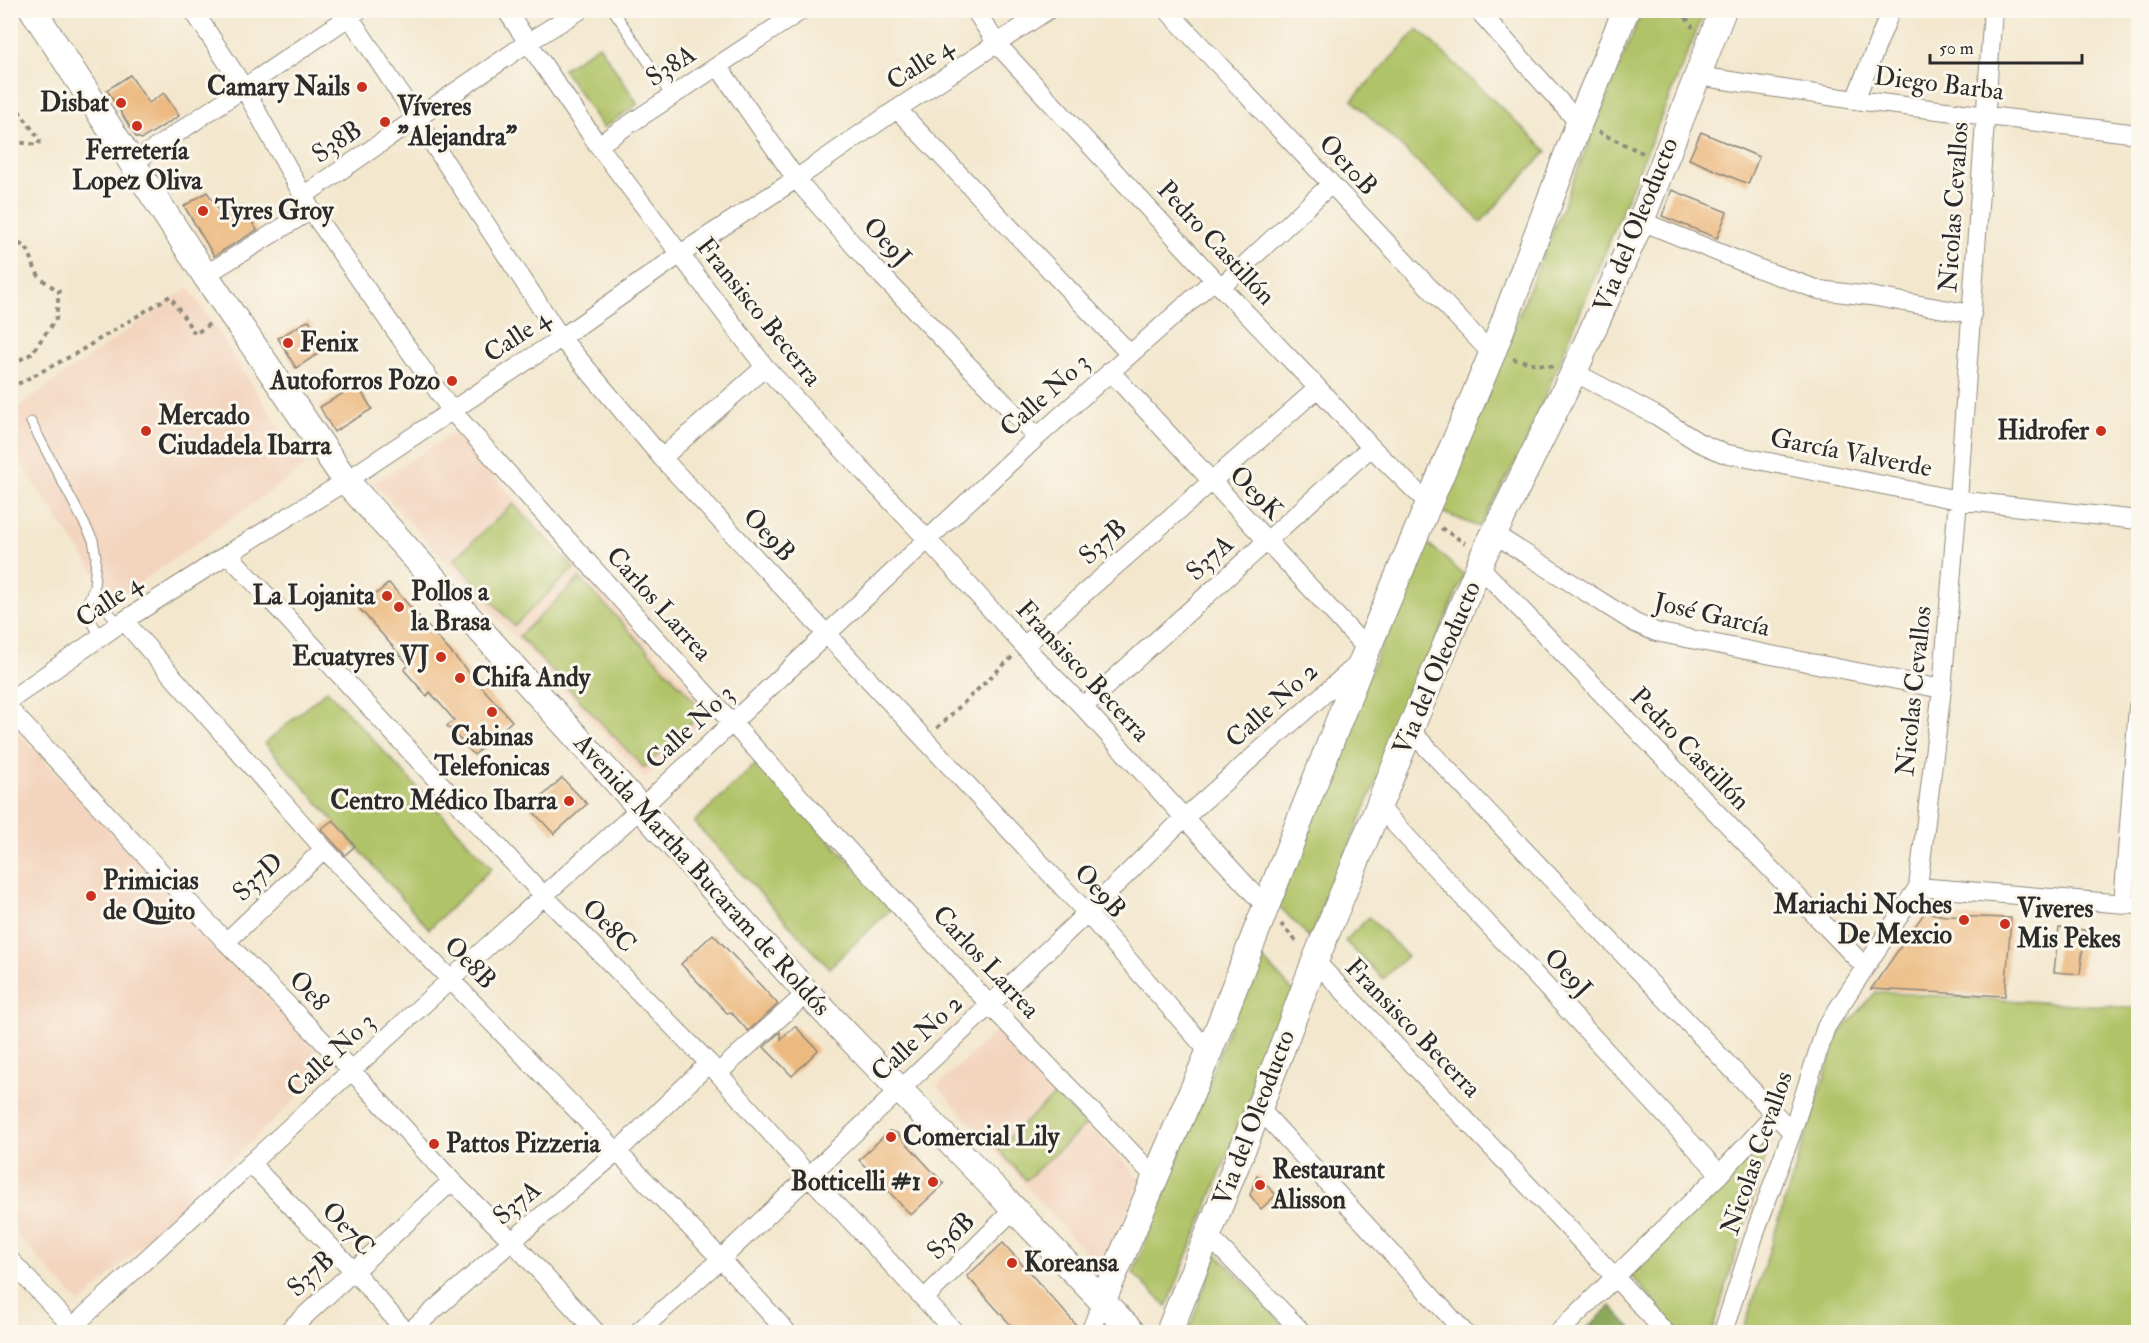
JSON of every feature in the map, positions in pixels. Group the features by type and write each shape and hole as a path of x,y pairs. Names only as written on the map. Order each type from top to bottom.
{"street":[{"name":"Avenida Martha Bucaram de Roldós","path":"33,10 205,276 346,481 807,993 1103,1300 1131,1332"},
{"name":"Carlos Larrea","path":"193,10 244,88 307,203 451,410 731,722 990,1005 1155,1177"},
{"name":"Fransisco Becerra","path":"506,10 598,145 765,367 1024,646 1083,706 1266,907"},
{"name":"S38B","path":"205,276 307,203 417,118 580,10"},
{"name":"S38A","path":"598,145 801,10"},
{"name":"Pedro Castillón","path":"975,10 998,44 1217,284 1318,388 1426,511"},
{"name":"Calle 4","path":"10,700 122,622 346,481 561,338 679,255 1048,10"},
{"name":"Oe10B","path":"1167,10 1492,354"},
{"path":"1478,10 1579,123"},
{"path":"1090,1332 1209,1053 1365,654 1492,354 1579,123 1626,10"},
{"name":"Via del Oleoducto","path":"1169,1332 1315,961 1380,808 1410,730 1486,552 1574,372 1641,220 1723,10"},
{"path":"1855,100 1891,10"},
{"name":"Nicolas Cevallos","path":"1723,1332 1826,1027 1918,887 1942,689 1972,314 1993,10"},
{"path":"133,163 351,13"},
{"name":"Oe9B","path":"351,13 561,338 662,458 1087,913 1209,1053"},
{"name":"Oe9J","path":"718,66 796,179 863,256 1037,436"},
{"name":"Diego Barba","path":"1698,76 1855,100 2139,134"},
{"path":"897,109 1130,354"},
{"name":"Calle No 3","path":"72,1331 250,1163 640,809 1037,436 1110,371 1217,284 1331,184"},
{"path":"1641,220 1757,268 1819,290 1870,296 1972,314"},
{"path":"662,458 765,367"},
{"name":"Oe9K","path":"1110,371 1210,482 1267,541 1365,654"},
{"name":"García Valverde","path":"1574,372 1657,416 1698,442 1723,453 1958,500 2139,520"},
{"name":"S37B","path":"1024,646 1318,388"},
{"name":"S37A","path":"1083,706 1371,447"},
{"name":"Pedro Castillón","path":"1486,552 1864,967"},
{"name":"José García","path":"1486,552 1656,632 1942,689"},
{"name":"Oe8C","path":"228,554 544,896 714,1068 808,1175 955,1332"},
{"name":"Oe8B","path":"122,622 324,849 721,1259 787,1332"},
{"name":"Calle No 2","path":"638,1332 721,1259 1087,913 1184,818 1365,654"},
{"path":"1918,887 2131,905 2139,707"},
{"name":"Oe8","path":"10,710 226,942 352,1071 452,1181 512,1241 596,1332"},
{"path":"1410,730 1792,1132"},
{"name":"Oe9J","path":"1380,808 1720,1174"},
{"name":"S37D","path":"226,942 324,849"},
{"name":"Fransisco Becerra","path":"1315,961 1665,1332"},
{"name":"S37A","path":"408,1332 714,1068 807,993"},
{"path":"1259,1108 1464,1332"},
{"path":"1559,1332 1720,1174 1775,1114"},
{"name":"Oe7C","path":"250,1163 353,1270 408,1332"},
{"name":"S37B","path":"286,1332 452,1181"},
{"name":"S36B","path":"924,1299 1014,1209"},
{"path":"1208,1235 1302,1332"},
{"path":"10,1260 72,1331"}],"lane":[{"path":"613,10 671,96"},
{"path":"31,422 93,540 96,556 94,588 86,607 101,637"},
{"path":"94,588 97,598 122,622"}],"path":[{"path":"10,108 19,111 40,140 38,145 10,141"},
{"path":"1579,123 1662,162"},
{"path":"10,241 20,243 31,253 39,276 59,291 56,319 31,354 10,365"},
{"path":"10,388 75,354 170,296 195,334 229,310"},
{"path":"1492,354 1574,372"},
{"path":"1426,511 1486,552"},
{"path":"925,739 1024,646"},
{"name":"Fransisco Becerra","path":"1266,907 1315,961"}],"shaded area":[{"name":"Mercado Ciudadela Ibarra","path":"189,287 305,467 114,601 11,450 10,413"},
{"path":"454,433 713,714 645,779 374,483"},
{"name":"Primicias de Quito","path":"11,725 331,1066 80,1304 11,1229"},
{"path":"1000,1027 1141,1181 1103,1272 937,1086"}],"green space":[{"path":"1642,11 1705,11 1525,445 1479,527 1439,511"},
{"path":"1418,29 1547,151 1481,222 1352,100"},
{"path":"599,45 638,104 603,128 563,69"},
{"path":"513,504 574,568 514,626 454,559"},
{"path":"1423,539 1464,575 1310,938 1278,905"},
{"path":"580,578 704,711 644,768 519,636"},
{"path":"327,690 492,868 429,929 265,743"},
{"path":"758,762 892,908 829,968 694,822"},
{"path":"1369,917 1407,956 1383,979 1345,941"},
{"path":"1258,954 1293,991 1167,1307 1133,1273"},
{"path":"1876,992 2138,1008 2138,1332 1743,1332 1838,1035"},
{"path":"1056,1094 1085,1126 1026,1180 997,1148"},
{"path":"1775,1126 1712,1332 1680,1332 1629,1273"},
{"path":"1217,1254 1291,1332 1188,1332"},
{"path":"1611,1306 1635,1332 1583,1332"}],"building":[{"path":"130,75 149,103 164,93 179,116 142,139 136,137 107,90"},
{"path":"1701,132 1759,157 1748,184 1689,159"},
{"path":"1672,190 1727,212 1717,238 1662,216"},
{"path":"207,192 223,217 241,205 257,230 214,256 184,206"},
{"path":"309,320 326,349 296,368 278,338"},
{"path":"357,385 372,409 334,432 320,407"},
{"path":"389,583 512,721 474,755 447,726 454,720 430,692 427,696 404,670 409,665 359,608"},
{"path":"562,778 587,804 554,834 530,808"},
{"path":"333,820 355,846 345,855 321,829"},
{"path":"1925,912 1945,916 2011,918 2005,996 1871,989"},
{"path":"2059,928 2085,930 2080,974 2054,972"},
{"path":"713,934 777,1003 748,1031 731,1012 727,1013 681,964"},
{"path":"795,1026 818,1050 792,1076 764,1047 780,1032 781,1039"},
{"path":"889,1131 897,1133 944,1184 911,1215 859,1160"},
{"name":"Restaurant Alisson","path":"1257,1175 1276,1195 1261,1209 1250,1195"},
{"path":"1003,1243 1079,1328 1079,1332 1017,1332 967,1276"}],"place":[{"name":"Camary Nails","path":"362,87"},
{"name":"Disbat","path":"121,103"},
{"name":"Víveres \"Alejandra\"","path":"385,122"},
{"name":"Ferretería Lopez Oliva","path":"137,126"},
{"name":"Tyres Groy","path":"203,211"},
{"name":"Fenix","path":"288,343"},
{"name":"Autoforros Pozo","path":"452,381"},
{"name":"Mercado Ciudadela Ibarra","path":"146,431"},
{"name":"Hidrofer","path":"2101,431"},
{"name":"La Lojanita","path":"387,596"},
{"name":"Pollos a la Brasa","path":"399,607"},
{"name":"Ecuatyres VJ","path":"441,657"},
{"name":"Chifa Andy","path":"460,678"},
{"name":"Cabinas Telefonicas","path":"492,712"},
{"name":"Centro Médico Ibarra","path":"569,801"},
{"name":"Primicias de Quito","path":"91,896"},
{"name":"Mariachi Noches De Mexcio","path":"1964,920"},
{"name":"Viveres Mis Pekes","path":"2005,924"},
{"name":"Comercial Lily","path":"891,1137"},
{"name":"Pattos Pizzeria","path":"434,1144"},
{"name":"Botticelli #1","path":"933,1182"},
{"name":"Restaurant Alisson","path":"1260,1185"},
{"name":"Koreansa","path":"1012,1263"}]}
